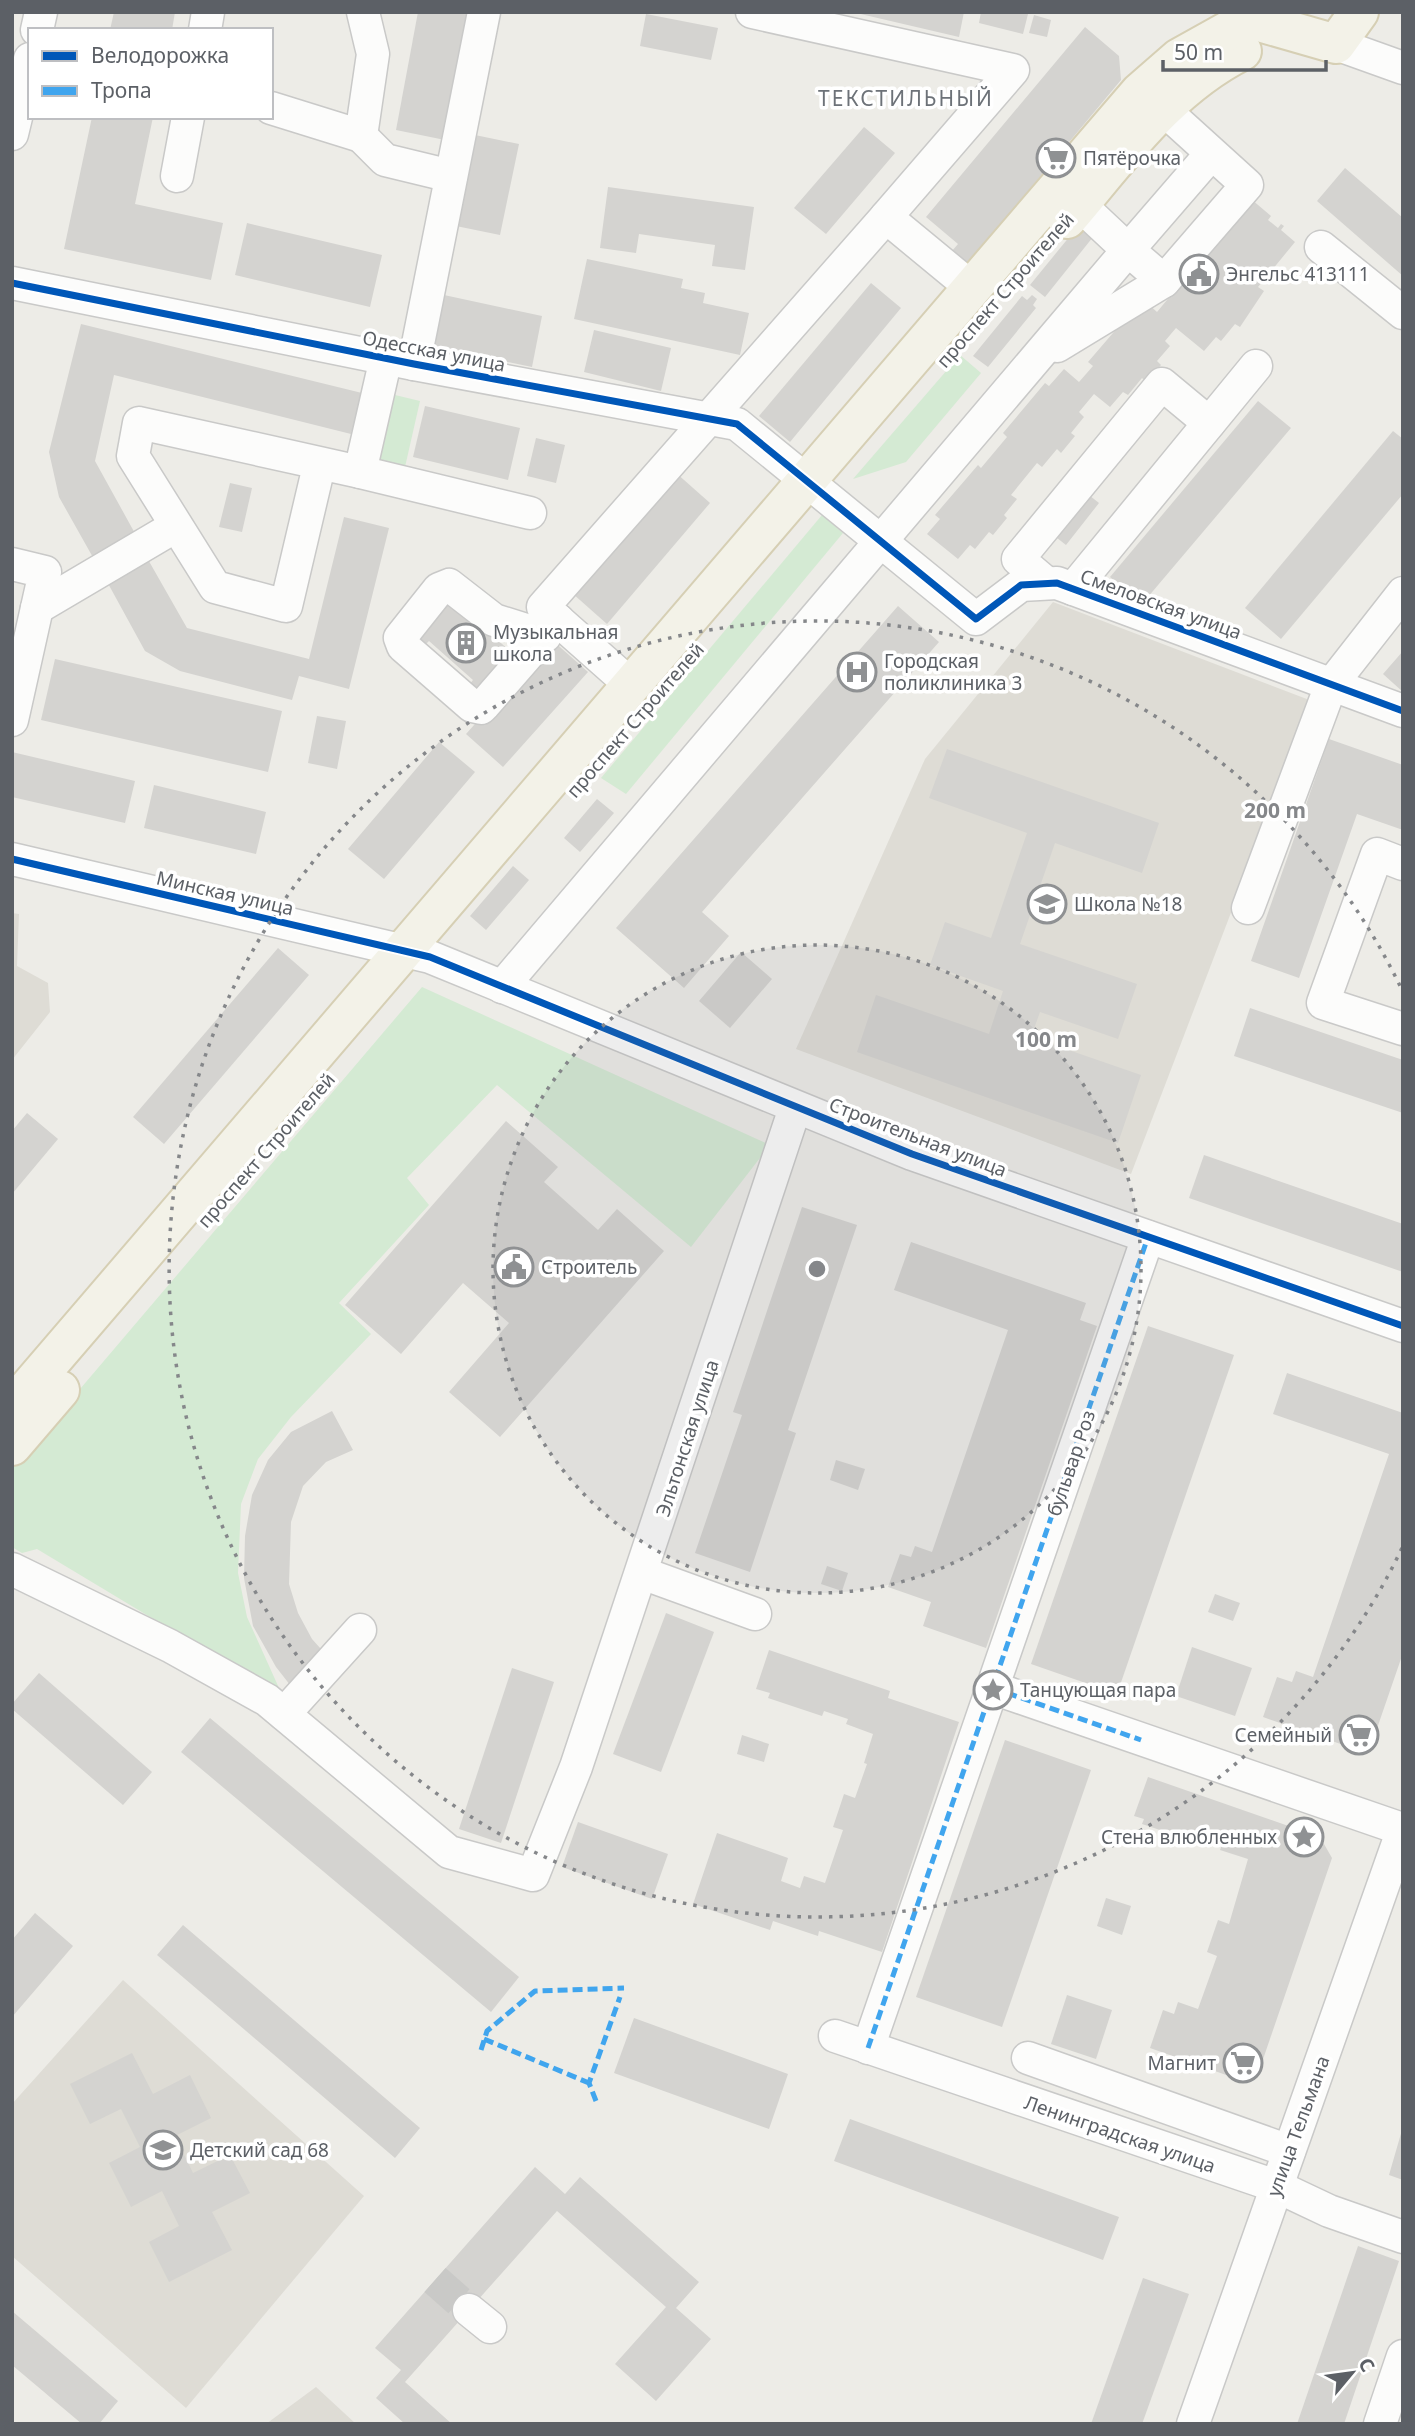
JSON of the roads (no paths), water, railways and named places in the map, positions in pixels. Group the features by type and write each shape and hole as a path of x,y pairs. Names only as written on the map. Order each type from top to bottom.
{"main road":[{"path":"1237,16 1336,44 1359,12"},
{"name":"проспект Строителей","path":"12,1407 416,954 817,489 972,288 1140,92 1237,16"},
{"name":"проспект Строителей","path":"12,1446 416,954 631,685 817,489 1079,204 1162,108 1201,75 1239,52 1289,30"}],"street":[{"path":"361,136 373,54 363,12"},
{"path":"359,472 400,361 451,176 484,12"},
{"path":"631,685 551,628 543,607 1013,70 752,12"},
{"path":"1336,44 1403,68"},
{"path":"12,134 28,67"},
{"path":"1035,359 1164,281 1247,185 1162,108"},
{"path":"273,109 361,136 386,160 451,176"},
{"path":"177,176 188,119"},
{"path":"502,987 1211,154"},
{"path":"1079,204 1164,281"},
{"path":"886,217 972,288"},
{"path":"1321,247 1403,313"},
{"name":"Одесская улица","path":"12,283 400,361 737,424 817,489"},
{"path":"817,489 976,619 1021,585 1059,585 1209,423 1256,366"},
{"path":"1059,585 1018,559 1162,384 1209,423"},
{"path":"319,466 286,606 215,587 133,456 139,423 530,513"},
{"path":"37,608 176,526"},
{"path":"12,564 45,572 12,720"},
{"name":"Смеловская улица","path":"1059,585 1403,711"},
{"path":"1248,908 1331,685 1403,593"},
{"path":"1403,863 1377,854 1323,1003 1403,1029"},
{"name":"Минская улица","path":"12,859 416,954"},
{"name":"Строительная улица","path":"416,954 912,1154 1403,1326"},
{"name":"Эльтонская улица","path":"284,1714 449,1852 533,1875 576,1767 796,1108"},
{"name":"бульвар Роз","path":"868,2048 1148,1237"},
{"path":"12,1569 170,1646 267,1700 284,1714 360,1630"},
{"path":"642,1573 755,1614"},
{"path":"993,1688 1403,1829"},
{"name":"улица Тельмана","path":"1193,2424 1403,1829"},
{"name":"Ленинградская улица","path":"835,2036 1276,2186 1329,2211 1403,2237"},
{"path":"1028,2058 1289,2151"},
{"path":"1380,2424 1403,2356"}],"tunnel":[{"path":"435,2280 469,2310"}],"place":[{"name":"Пятёрочка","path":"1056,158"},
{"name":"Энгельс 413111","path":"1199,274"},
{"name":"Музыкальная школа","path":"466,643"},
{"name":"Городская поликлиника 3","path":"857,672"},
{"name":"Школа №18","path":"1047,904"},
{"name":"Строитель","path":"514,1267"},
{"name":"Танцующая пара","path":"993,1690"},
{"name":"Семейный","path":"1359,1735"},
{"name":"Стена влюбленных","path":"1304,1837"},
{"name":"Магнит","path":"1243,2063"},
{"name":"Детский сад 68","path":"163,2150"}],"district":[{"name":"ТЕКСТИЛЬНЫЙ","path":"906,98"}]}
